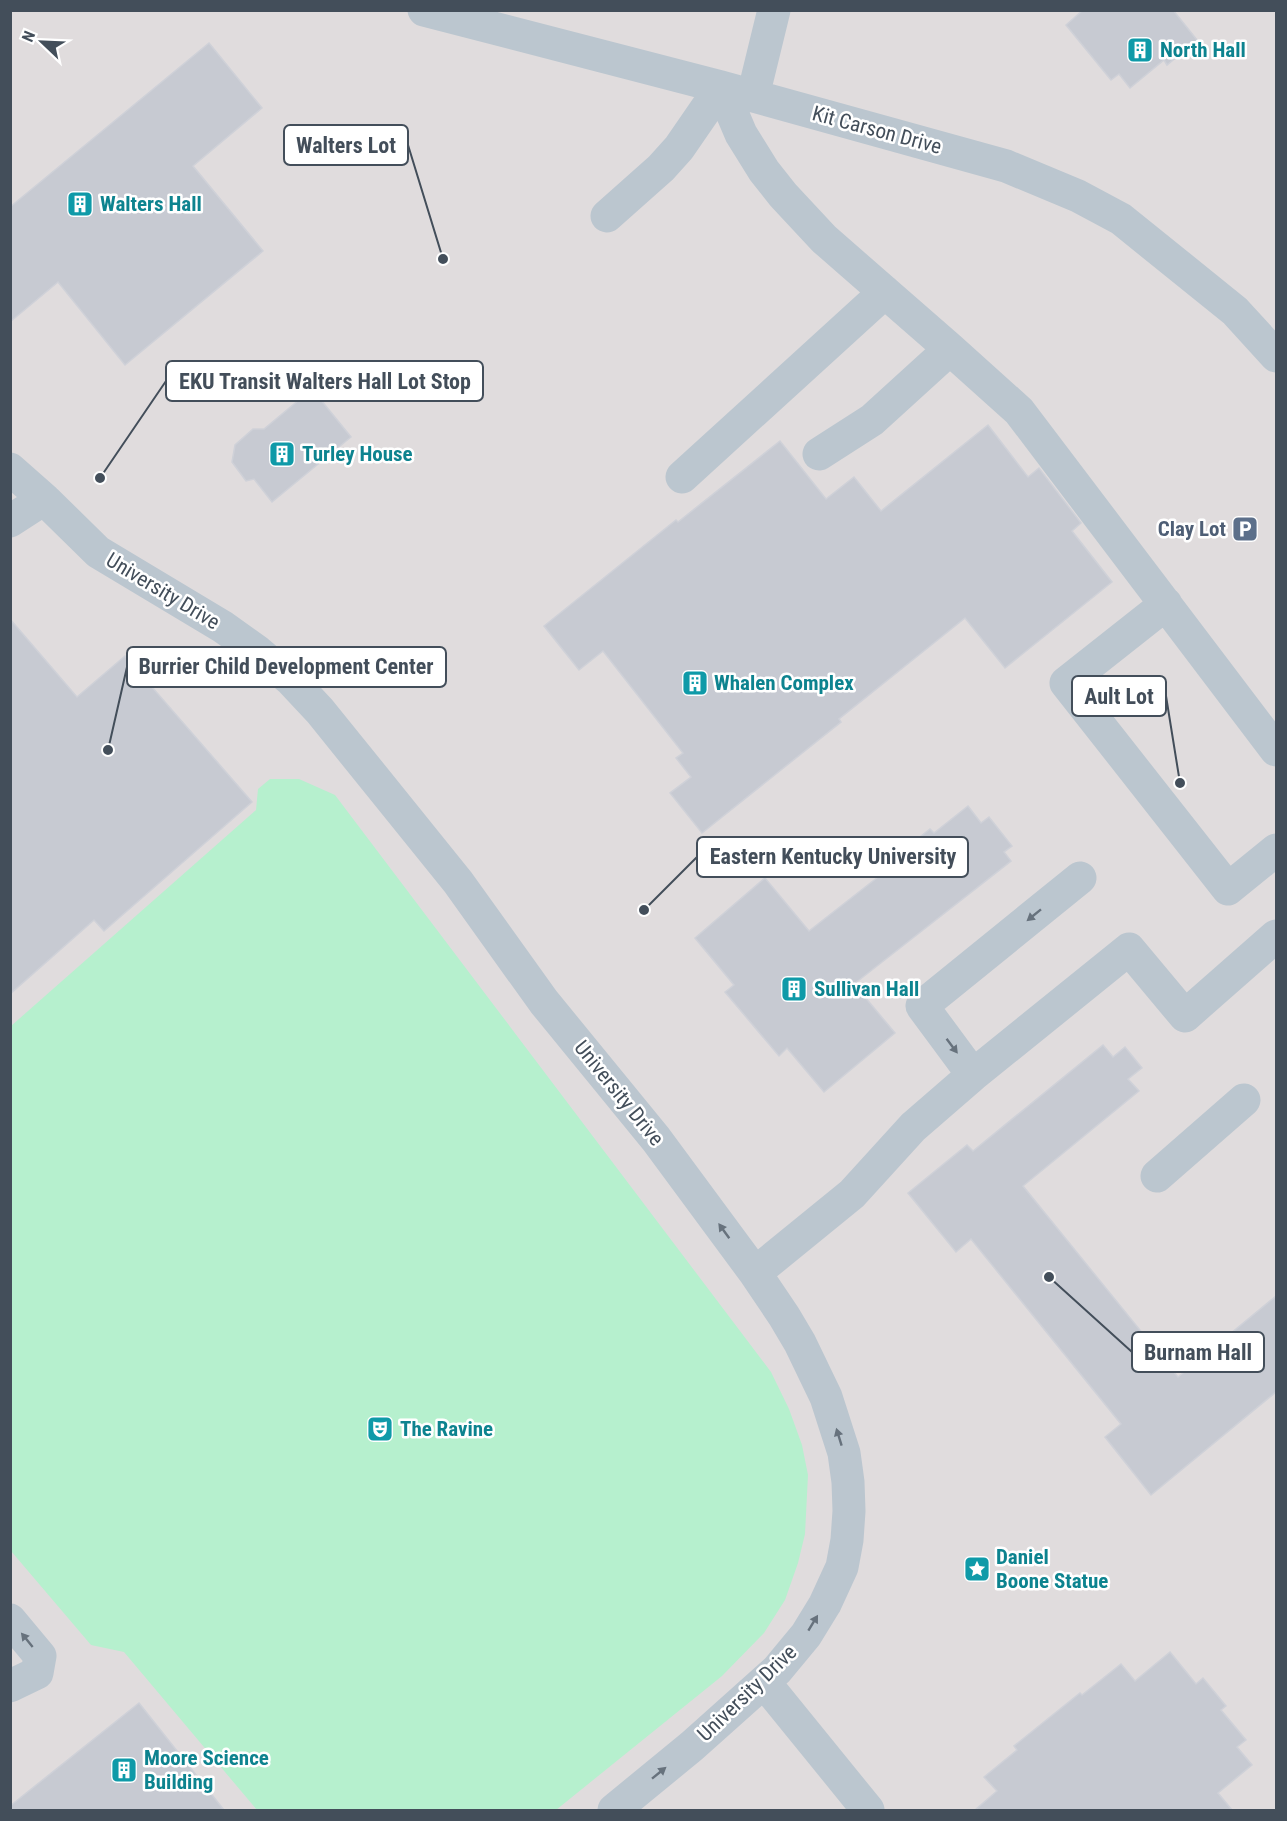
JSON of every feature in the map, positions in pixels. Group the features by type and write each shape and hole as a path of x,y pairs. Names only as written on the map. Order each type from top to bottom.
{"street":[{"name":"Kit Carson Drive","path":"424,10 721,87 1006,166 1078,196 1121,219 1235,311 1276,356"},
{"path":"753,96 774,10"},
{"path":"607,216 661,168 679,148 721,87"},
{"path":"721,87 741,134 783,195 824,238 1019,411 1276,750"},
{"path":"682,477 885,292"},
{"path":"819,454 872,420 950,349"},
{"name":"University Drive","path":"12,473 44,499 98,552 223,627 258,652 291,680 320,711 458,882 544,1002 656,1139 755,1274 800,1343 826,1397 844,1453 848,1482 847,1540 842,1567 825,1604 806,1635 777,1670 692,1746 614,1810"},
{"path":"10,521 44,499"},
{"path":"1166,604 1066,683 1228,889 1276,850"},
{"path":"973,1075 922,1006 1080,878"},
{"path":"755,1274 852,1194 913,1127 973,1075 1129,950 1185,1016 1276,936"},
{"path":"1157,1176 1244,1100"},
{"path":"10,1620 40,1656 37,1673 10,1686"},
{"path":"764,1682 868,1810"}],"shaded area":[{"path":"11,11 1276,11 1276,1810 11,1810"}],"green space":[{"name":"The Ravine","path":"270,779 299,779 335,795 771,1372 789,1409 802,1445 808,1475 805,1534 785,1600 764,1633 722,1676 556,1810 257,1810 124,1652 91,1645 11,1551 11,1026 256,810 258,789"}],"building":[{"name":"North Hall","path":"1083,10 1173,10 1197,40 1167,65 1164,60 1130,88 1119,74 1111,80 1066,25"},
{"name":"Walters Hall","path":"209,43 262,108 193,166 263,251 125,365 58,282 10,322 10,207"},
{"name":"Turley House","path":"312,389 351,437 272,502 254,479 246,481 232,462 235,445 253,429 264,429"},
{"path":"988,425 1028,477 1039,468 1081,523 1072,531 1112,582 1005,668 965,618 839,719 841,722 702,833 670,793 691,777 676,758 683,753 603,651 579,670 544,626 676,520 678,522 780,441 826,499 854,477 881,511"},
{"path":"10,619 77,697 125,656 252,802 104,931 94,920 10,994"},
{"path":"968,806 981,823 989,817 1012,846 1004,852 1011,861 854,984 895,1033 824,1092 787,1048 779,1056 725,992 734,985 695,938 765,878 809,931 878,877 874,873 930,829 934,833"},
{"path":"1103,1045 1113,1057 1125,1047 1142,1068 1128,1079 1139,1091 1023,1186 1178,1377 1276,1296 1276,1392 1151,1495 1105,1437 1121,1424 971,1239 956,1252 908,1193 967,1145 973,1151"},
{"path":"1170,1652 1196,1684 1203,1678 1226,1706 1221,1710 1246,1740 1237,1747 1252,1765 1218,1793 1232,1810 975,1810 997,1791 984,1777 1017,1750 1014,1746 1080,1693 1082,1695 1121,1664 1135,1681"},
{"name":"Moore Science Building","path":"139,1703 224,1810 10,1810 10,1806"}],"place":[{"name":"North Hall","path":"1140,50"},
{"name":"Walters Hall","path":"80,204"},
{"name":"Walters Lot","path":"443,259"},
{"name":"Turley House","path":"282,454"},
{"name":"EKU Transit Walters Hall Lot Stop","path":"100,478"},
{"name":"Clay Lot","path":"1245,529"},
{"name":"Whalen Complex","path":"695,683"},
{"name":"Burrier Child Development Center","path":"108,750"},
{"name":"Ault Lot","path":"1180,783"},
{"name":"Eastern Kentucky University","path":"644,910"},
{"name":"Sullivan Hall","path":"794,989"},
{"name":"Burnam Hall","path":"1049,1277"},
{"name":"The Ravine","path":"380,1429"},
{"name":"Daniel Boone Statue","path":"977,1569"},
{"name":"Moore Science Building","path":"124,1770"}]}
